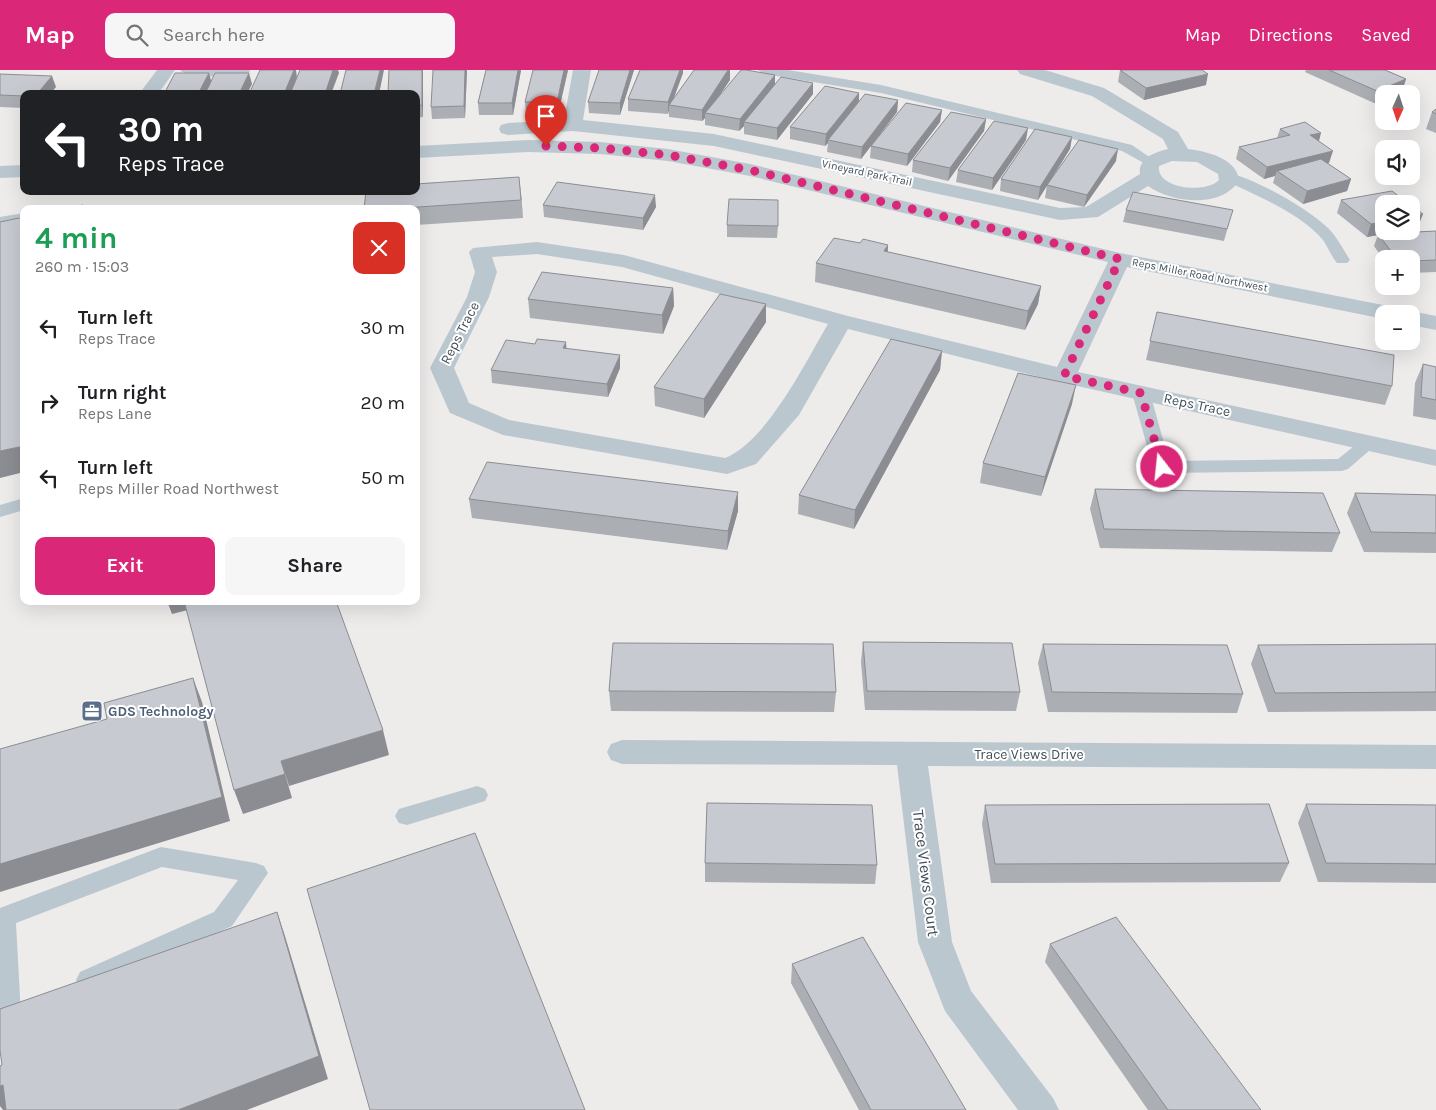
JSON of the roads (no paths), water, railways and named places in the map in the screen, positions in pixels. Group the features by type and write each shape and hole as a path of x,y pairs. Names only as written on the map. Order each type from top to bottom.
{"street":[{"path":"151,90 166,70"},
{"path":"573,125 582,70"},
{"path":"1026,70 1098,92 1171,136 1181,155"},
{"name":"Vineyard Park Trail","path":"420,135 573,125 714,140 1060,214 1091,214 1168,156 1181,155 1208,159 1226,170 1230,177"},
{"name":"Reps Miller Road Northwest","path":"420,152 528,146 600,148 668,155 750,170 1120,259 1375,310"},
{"path":"1150,170 1165,188 1177,192 1197,194 1214,192 1223,188 1229,183 1230,177"},
{"path":"0,172 20,171"},
{"name":"Reps Trace","path":"842,321 790,410 747,458 727,466 503,427 460,408 442,368 478,297 486,272 480,252 537,248 624,261 842,321 1064,376 1436,458"},
{"path":"1064,376 1120,259"},
{"path":"1420,320 1436,323"},
{"name":"Trace Views Drive","path":"622,752 1436,757"},
{"name":"Trace Views Court","path":"911,754 935,942 957,1000 1040,1110"}],"lane":[{"path":"186,70 230,73 244,70"},
{"path":"764,70 881,89 1127,148 1150,170"},
{"path":"1230,177 1285,205 1314,225 1329,238 1342,260"},
{"path":"0,222 20,217"},
{"path":"1141,393 1162,467 1342,465 1369,443"},
{"path":"0,499 20,504"},
{"path":"0,511 20,504"},
{"path":"407,816 477,795"},
{"path":"33,1005 4,1018 3,917 161,857 256,873 223,919 67,990"}],"place":[{"name":"GDS Technology","path":"92,711"}]}
